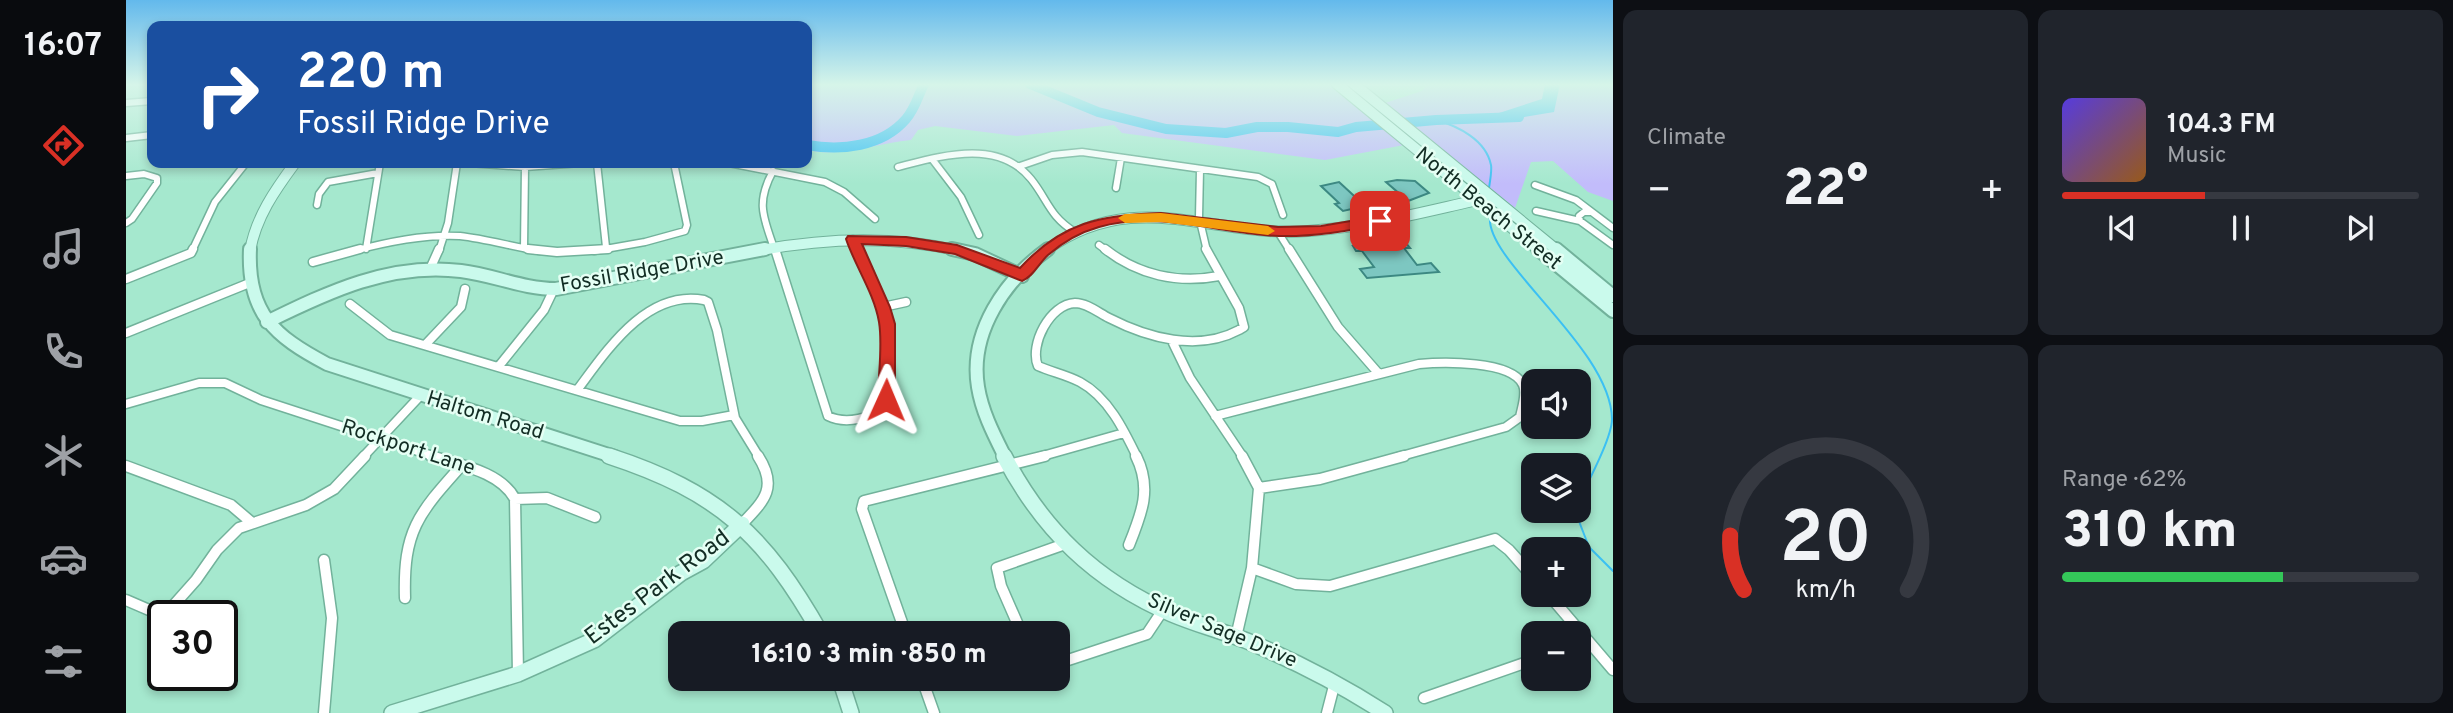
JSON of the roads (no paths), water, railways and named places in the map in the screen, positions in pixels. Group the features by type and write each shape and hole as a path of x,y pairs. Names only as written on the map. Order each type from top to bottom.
{"street":[{"name":"North Beach Street","path":"1377,117 1512,220 1612,304"},
{"name":"North Beach Street","path":"1394,117 1430,146 1483,197"},
{"path":"126,138 147,136"},
{"path":"1020,166 1039,158 1068,152 1267,180 1275,188 1283,215"},
{"path":"898,167 932,159 974,154 995,157 1020,166 1033,180 1048,211 1061,224 1075,232"},
{"path":"1116,188 1121,158"},
{"path":"932,159 961,197 979,235"},
{"path":"126,279 189,255 215,202 242,168"},
{"name":"Haltom Road","path":"291,168 273,190 258,217 248,264 256,307 288,342 311,358 419,396 662,473 698,491 742,524 773,555 803,598 814,621"},
{"path":"366,249 379,168"},
{"path":"430,268 444,240 451,209 452,176 455,168"},
{"path":"524,248 525,168"},
{"path":"598,168 606,247"},
{"path":"313,262 366,249 444,240 478,238 524,248 566,253 664,238 685,231 686,221 675,168"},
{"path":"756,168 832,185 875,219"},
{"path":"773,171 763,189 761,200 828,416 835,421 871,415 887,406 887,324 883,307 861,263 853,239"},
{"path":"1129,545 1140,519 1147,481 1140,458 1116,417 1096,393 1076,380 1038,366 1034,360 1044,328 1063,306 1077,303 1128,328 1173,343 1220,337 1244,327 1239,310 1203,245 1199,222 1204,171"},
{"path":"317,205 319,194 328,182 378,173"},
{"path":"126,176 150,175 157,178 158,183 132,219 126,223"},
{"path":"1535,185 1569,195 1613,228"},
{"name":"Silver Sage Drive","path":"1385,713 1335,681 1236,637 1163,610 1065,544 1036,509 1009,466 981,404 977,385 977,348 991,311 1048,248 1095,223 1135,217 1278,232 1321,231 1483,197"},
{"path":"1536,211 1580,221 1613,245"},
{"path":"1580,221 1579,216 1584,212 1591,212"},
{"path":"1278,232 1290,255 1338,327 1379,374"},
{"name":"Fossil Ridge Drive","path":"267,322 369,277 430,268 464,271 554,289 775,247 853,239 893,240 957,250 1001,265 1022,276"},
{"path":"1099,245 1135,267 1160,276 1182,280 1219,276"},
{"path":"126,333 252,282"},
{"path":"425,345 461,307 465,289"},
{"path":"499,366 544,310 554,289"},
{"path":"350,304 380,329 425,345 680,421 702,421 734,415 710,306 703,300 683,300 666,304 638,318 622,332 578,389"},
{"path":"883,307 906,302"},
{"path":"1173,343 1186,371 1236,443 1259,488 1252,568 1236,637"},
{"path":"1215,416 1428,362 1494,366 1514,374 1522,385 1523,407 1520,417 1506,427 1309,482 1259,488"},
{"name":"Rockport Lane","path":"126,404 199,383 225,383 261,400 497,478 508,486 515,499"},
{"path":"178,600 228,538 251,522 298,508 325,495 340,483 419,396"},
{"name":"Estes Park Road","path":"392,713 518,674 594,640 681,573 703,561 760,505 769,480 767,470 741,433 734,415"},
{"path":"902,621 862,503 1009,466 1124,433"},
{"path":"126,466 231,505 251,522"},
{"path":"405,598 404,551 412,527 461,466"},
{"path":"518,674 515,499 532,495 544,496 595,517"},
{"path":"1252,568 1296,584 1330,586 1495,539 1521,563"},
{"path":"1017,621 1001,586 997,568 1065,544"},
{"path":"324,560 332,591 334,627 324,713"},
{"path":"126,600 147,609"},
{"path":"1070,660 1138,638 1152,628 1163,610"},
{"path":"1591,650 1613,670"},
{"path":"1424,698 1521,664"},
{"path":"1327,713 1335,681"},
{"path":"844,691 851,713"},
{"path":"926,691 934,713"}],"waterway":[{"path":"812,146 860,145 885,136 907,117"},
{"path":"1119,117 1166,129 1226,133 1257,127 1338,132 1356,127 1436,120 1511,117"},
{"path":"1436,120 1462,130 1483,148 1491,165 1489,188"},
{"path":"1490,217 1494,235 1507,257 1572,335 1592,364 1606,392 1612,419 1611,427 1591,476"},
{"path":"1580,523 1589,547 1613,571"}]}
